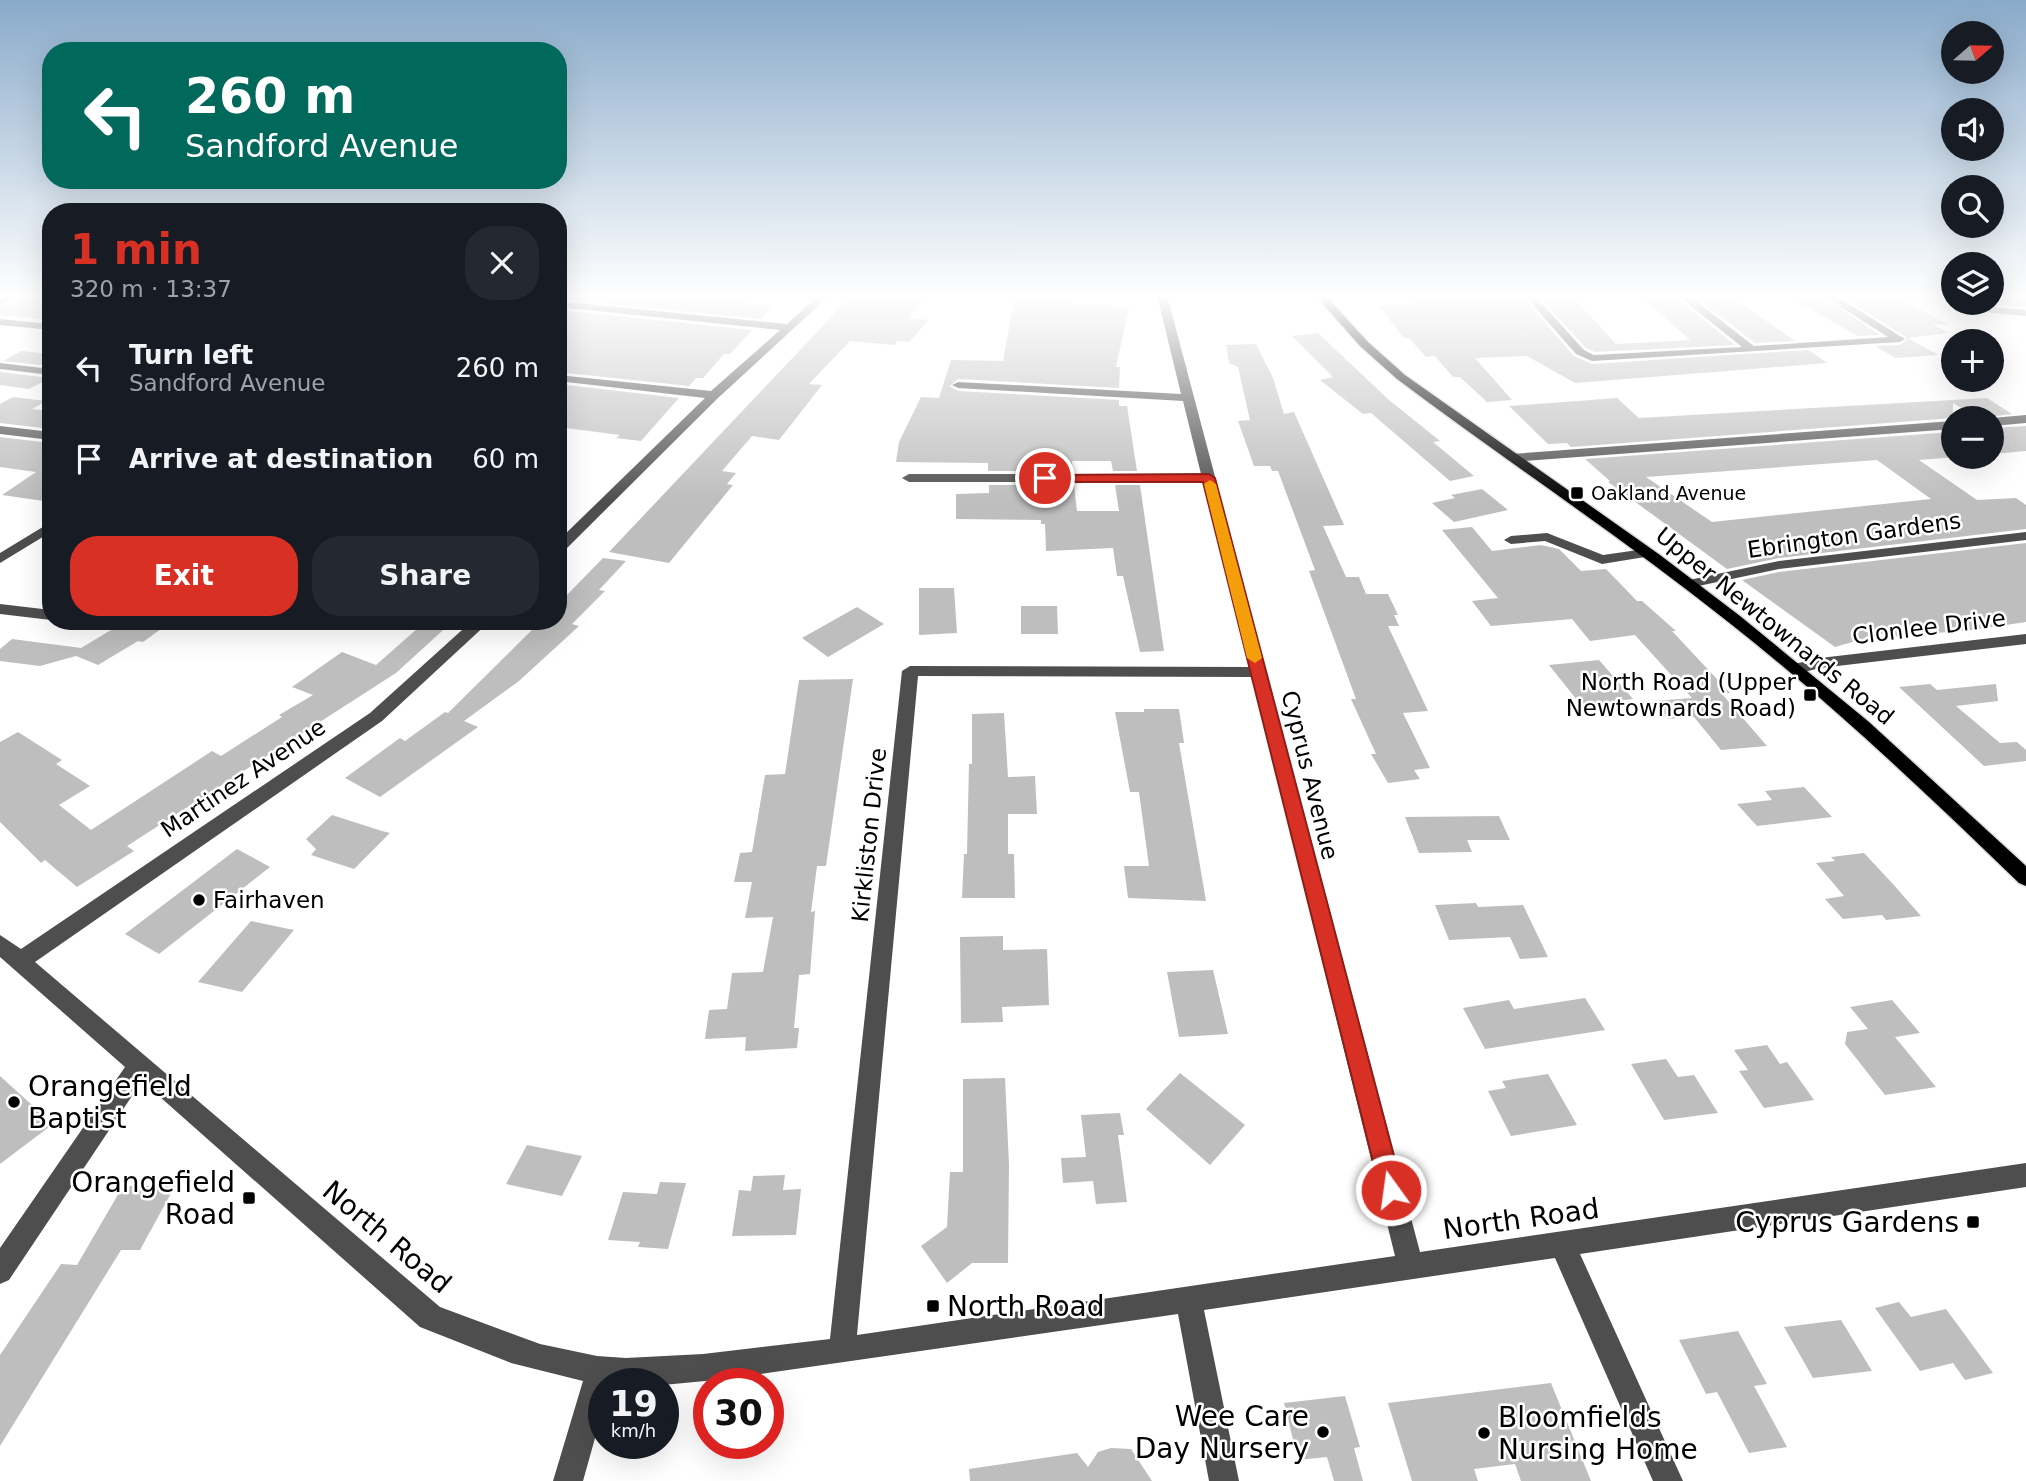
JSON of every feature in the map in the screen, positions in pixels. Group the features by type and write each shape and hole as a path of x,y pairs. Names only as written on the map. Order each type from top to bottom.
{"main road":[{"name":"Upper Newtownards Road","path":"1386,364 1512,458 1689,584 1796,669 1921,778 2026,878"}],"street":[{"path":"567,540 747,364"},
{"name":"Cyprus Avenue","path":"1179,364 1411,1267"},
{"path":"0,366 42,371"},
{"path":"567,380 714,395"},
{"path":"958,385 1188,398"},
{"path":"2004,421 2026,419"},
{"path":"1512,458 1941,426"},
{"path":"0,430 42,435"},
{"path":"908,478 1209,478"},
{"path":"2,557 42,532"},
{"name":"Ebrington Gardens","path":"1689,584 1779,565 2026,536"},
{"path":"1511,540 1547,537 1602,560 1645,553"},
{"path":"0,609 42,614"},
{"name":"Martinez Avenue","path":"20,961 376,717 472,630"},
{"name":"Clonlee Drive","path":"1796,669 1819,663 2026,639"},
{"name":"Kirkliston Drive","path":"842,1351 910,671 1258,672"},
{"name":"North Road","path":"0,944 430,1317 482,1341 543,1359 594,1368"},
{"path":"0,1271 140,1064"},
{"name":"North Road","path":"679,1369 842,1351 2026,1175"},
{"path":"1562,1244 1668,1481"},
{"path":"1189,1300 1224,1481"},
{"path":"568,1481 588,1411"}],"building":[{"path":"567,364 715,364 703,378 696,378 689,386 567,373"},
{"path":"787,364 828,364 809,384 822,385 779,440 752,436 722,471 736,473 727,484 733,485 669,563 609,552"},
{"path":"950,364 1117,364 1116,367 1120,367 1119,388 958,379 950,386 958,391 1119,400 1119,406 1127,406 1137,471 1113,471 1111,461 1072,461 1073,471 988,471 988,463 896,462 899,442 921,397 939,398"},
{"path":"1232,364 1266,364 1284,414 1294,412 1344,525 1323,526 1346,577 1359,577 1366,594 1388,594 1398,615 1394,615 1399,626 1388,626 1428,711 1403,713 1430,768 1414,770 1420,779 1388,783 1371,754 1376,754 1351,699 1356,699 1309,571 1315,570 1278,471 1272,471 1270,466 1254,466 1238,421 1250,420 1238,367"},
{"path":"1320,364 1351,364 1389,400 1440,441 1433,442 1474,476 1450,481 1371,413 1363,414 1320,380 1333,377"},
{"path":"1442,364 1480,364 1512,400 1487,402 1460,377 1453,377"},
{"path":"1541,364 1813,364 1575,383"},
{"path":"0,372 42,377 42,382 29,389 0,385"},
{"path":"567,385 679,398 641,441 616,438 620,435 567,428"},
{"path":"13,397 42,401 42,403 32,409 42,410 42,428 0,423 0,404"},
{"path":"1617,398 1639,418 1987,398 2000,406 1958,406 1953,403 1953,406 1941,406 1941,419 1571,447 1567,443 1548,444 1509,406"},
{"path":"2026,426 2026,451 2004,453 2004,427"},
{"path":"1941,433 1941,458 1919,460 1977,500 2016,498 2026,505 2026,529 1779,558 1727,569 1608,482 1610,481 1585,459","holes":["1877,460 1931,499 1712,522 1646,477"]},
{"path":"0,437 42,442 42,501 2,495 36,472 0,467"},
{"path":"989,485 1074,485 1077,511 1119,511 1115,485 1140,485 1164,651 1140,652 1123,576 1117,576 1113,548 1046,551 1045,524 1041,524 1041,520 956,519 956,494 989,493"},
{"path":"1482,489 1508,510 1454,522 1432,503 1455,498 1451,495"},
{"path":"1472,527 1492,551 1541,545 1559,549 1581,571 1606,569 1637,601 1642,601 1676,631 1672,631 1730,693 1722,694 1767,746 1721,750 1694,717 1668,719 1654,701 1692,698 1635,635 1590,641 1572,619 1491,626 1472,601 1498,598 1442,530"},
{"path":"2026,543 2026,622 1972,630 1889,637 1884,633 1835,647 1742,580 1779,572"},
{"path":"603,558 626,561 599,590 605,591 572,624 579,626 519,681 464,721 478,727 380,797 345,778 400,738 405,741 445,712 448,713 532,630 567,630 567,595"},
{"path":"919,588 954,588 957,633 919,635"},
{"path":"1021,606 1057,606 1058,634 1021,634"},
{"path":"857,607 884,624 828,657 802,638"},
{"path":"111,630 160,630 143,642 138,641 98,665 76,656 40,666 0,661 0,649 12,639 81,648"},
{"path":"416,630 443,630 396,673 127,846 134,851 77,887 45,860 41,863 0,822 0,742 18,732 62,760 56,764 90,786 59,805 91,830 212,751 221,756 282,717 279,715 313,695 292,687 342,652 376,665"},
{"path":"1599,660 1633,699 1581,705 1549,665"},
{"path":"853,679 826,866 817,866 811,912 815,911 810,974 799,975 794,1028 799,1028 797,1048 745,1051 746,1037 705,1039 709,1010 727,1009 732,973 763,972 773,917 745,918 752,882 734,882 740,853 752,852 765,775 785,774 799,680"},
{"path":"1930,684 1937,690 1996,684 1998,701 1956,706 2000,743 2017,742 2026,750 2026,761 1984,766 1899,687"},
{"path":"1144,709 1179,709 1184,743 1179,743 1206,901 1128,898 1124,866 1149,866 1139,792 1130,792 1115,712 1144,712"},
{"path":"1004,713 1008,777 1035,776 1037,814 1008,814 1008,854 1014,854 1015,898 962,898 964,854 967,854 969,764 972,764 972,714"},
{"path":"1804,787 1832,817 1757,826 1737,804 1772,800 1765,791"},
{"path":"332,815 390,833 354,869 311,855 316,849 306,839"},
{"path":"1499,816 1510,840 1467,840 1472,852 1419,853 1405,817"},
{"name":"Fairhaven","path":"237,849 270,867 159,954 125,934"},
{"path":"1864,853 1921,916 1886,920 1882,915 1843,919 1825,899 1844,896 1816,863 1835,861 1831,857"},
{"path":"1476,903 1478,907 1523,905 1548,957 1520,959 1510,937 1449,940 1435,905"},
{"path":"251,921 294,930 242,992 198,982"},
{"path":"1003,936 1003,950 1047,949 1049,1005 1002,1007 1003,1022 961,1023 960,937"},
{"path":"1213,970 1228,1034 1179,1037 1167,972"},
{"path":"1585,998 1605,1030 1485,1049 1463,1008 1509,1000 1514,1009"},
{"path":"1892,1000 1920,1033 1895,1037 1936,1087 1885,1095 1845,1044 1847,1032 1868,1029 1850,1007"},
{"path":"1767,1045 1780,1064 1787,1062 1814,1100 1764,1108 1739,1071 1748,1070 1734,1050"},
{"path":"1666,1059 1678,1077 1694,1075 1718,1113 1664,1120 1631,1064"},
{"path":"1180,1073 1245,1125 1210,1165 1146,1109"},
{"path":"1548,1074 1577,1125 1511,1136 1488,1091 1506,1088 1502,1081"},
{"name":"Orangefield Baptist","path":"0,1076 53,1124 0,1164"},
{"path":"1005,1078 1009,1165 1008,1263 972,1263 947,1283 921,1246 947,1227 950,1172 963,1172 963,1079"},
{"path":"1120,1113 1124,1135 1118,1135 1127,1202 1096,1204 1093,1181 1063,1183 1061,1158 1086,1157 1081,1115"},
{"path":"527,1145 582,1156 562,1196 506,1184"},
{"path":"785,1175 783,1190 801,1189 796,1235 732,1236 739,1190 751,1191 753,1176"},
{"path":"660,1182 686,1183 668,1249 638,1247 640,1242 608,1240 623,1192 657,1194"},
{"path":"123,1186 175,1186 140,1250 121,1250 0,1446 0,1355 61,1264 77,1265"},
{"path":"1899,1302 1911,1317 1946,1309 1993,1373 1965,1380 1953,1363 1920,1371 1875,1308"},
{"path":"1841,1320 1872,1371 1813,1378 1784,1327"},
{"path":"1738,1331 1767,1384 1754,1386 1787,1447 1749,1453 1717,1392 1706,1394 1679,1340"},
{"name":"Bloomfields Nursing Home","path":"1551,1383 1591,1481 1521,1481 1515,1464 1474,1469 1478,1481 1412,1481 1388,1403"},
{"name":"Wee Care Day Nursery","path":"1345,1396 1360,1447 1354,1448 1363,1481 1334,1481 1327,1457 1298,1460 1284,1403"},
{"path":"1111,1448 1131,1449 1152,1481 970,1481 969,1469 1077,1453 1088,1467 1098,1452"}],"slow traffic":[{"path":"1210,484 1255,658"}],"place":[{"name":"Oakland Avenue","path":"1577,493"},
{"name":"North Road (Upper Newtownards Road)","path":"1810,695"},
{"name":"Fairhaven","path":"199,900"},
{"name":"Orangefield Baptist","path":"14,1102"},
{"name":"Orangefield Road","path":"249,1198"},
{"name":"Cyprus Gardens","path":"1973,1222"},
{"name":"North Road","path":"933,1306"},
{"name":"Wee Care Day Nursery","path":"1323,1432"},
{"name":"Bloomfields Nursing Home","path":"1484,1433"}],"route":[{"path":"1045,478 1209,478 1391,1190"}]}
